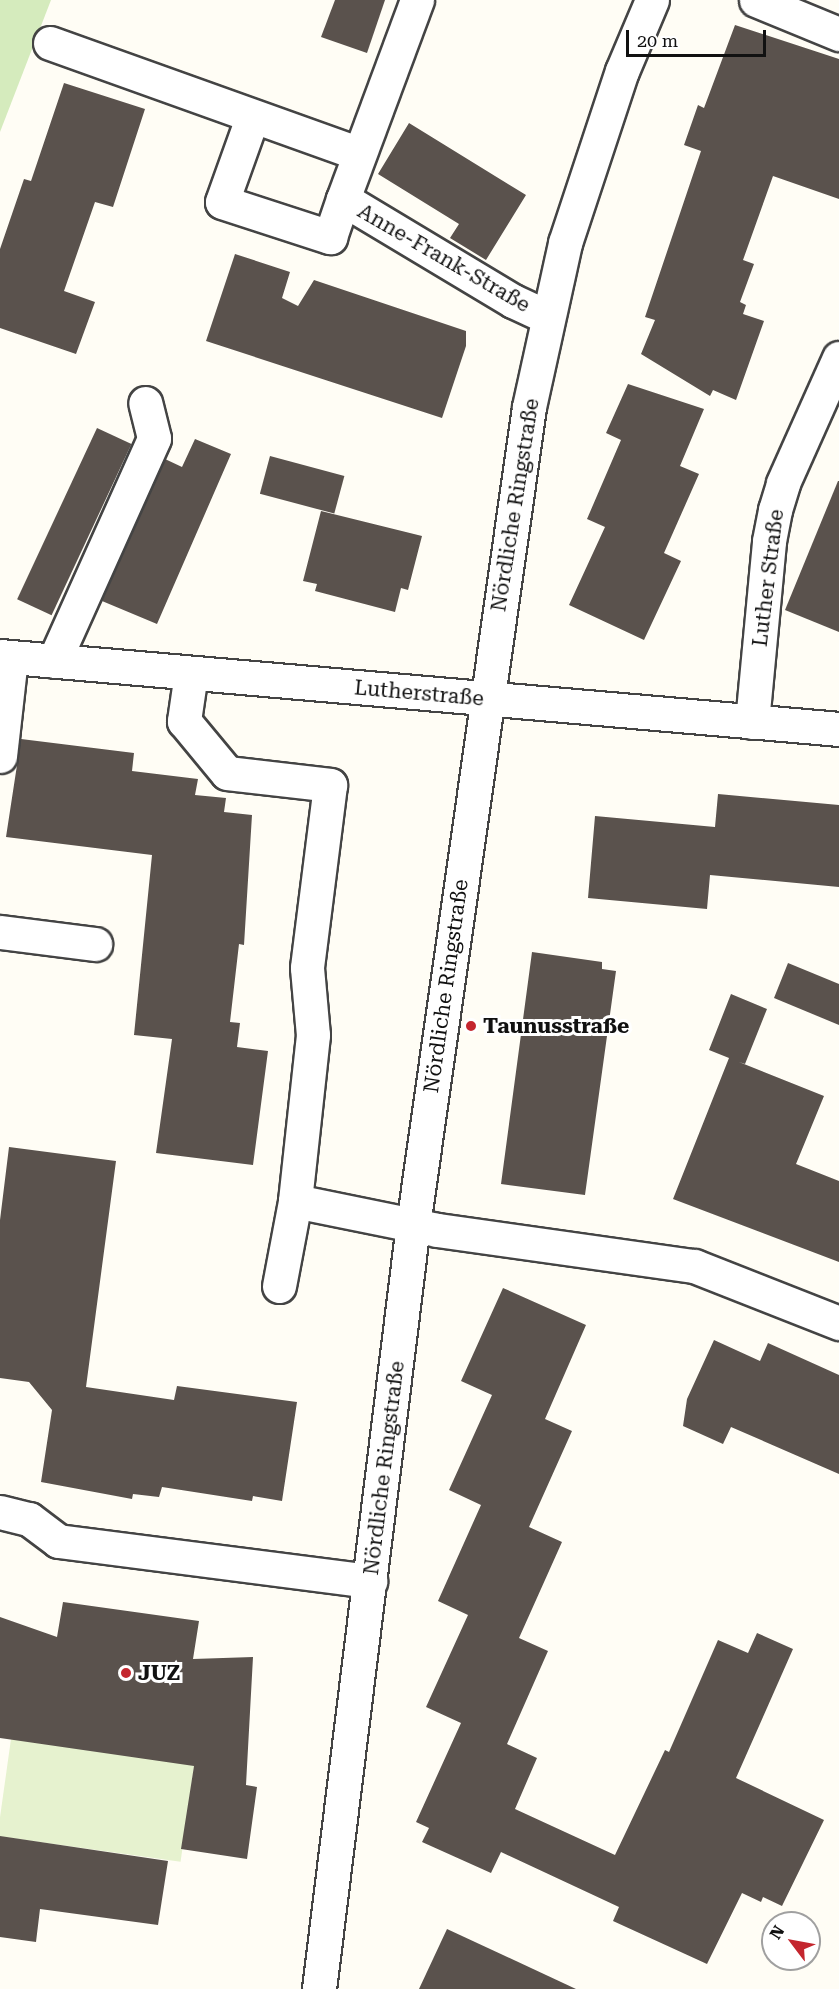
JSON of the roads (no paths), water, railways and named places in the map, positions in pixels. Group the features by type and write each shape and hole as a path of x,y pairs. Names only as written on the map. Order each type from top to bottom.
{"street":[{"name":"Anne-Frank-Straße","path":"252,118 222,202 330,237 358,153 417,0"},
{"name":"Nördliche Ringstraße","path":"319,1989 413,1225 485,698 529,407 547,317 588,171 652,0"},
{"path":"756,0 839,34"},
{"path":"50,43 252,118 358,153"},
{"name":"Anne-Frank-Straße","path":"343,199 513,301 547,317"},
{"name":"Luther Straße","path":"752,722 769,541 783,483 839,358"},
{"path":"54,661 154,438 145,403"},
{"path":"0,756 5,657"},
{"name":"Lutherstraße","path":"5,657 839,729"},
{"path":"191,673 184,721 227,773 330,785 307,968 313,1035 295,1201 279,1286"},
{"path":"0,932 95,944"},
{"path":"295,1201 413,1225 694,1266 839,1323"},
{"path":"0,1512 29,1520 58,1540 370,1581"}],"place":[{"name":"Taunusstraße","path":"471,1026"},
{"name":"JUZ","path":"126,1673"}]}
